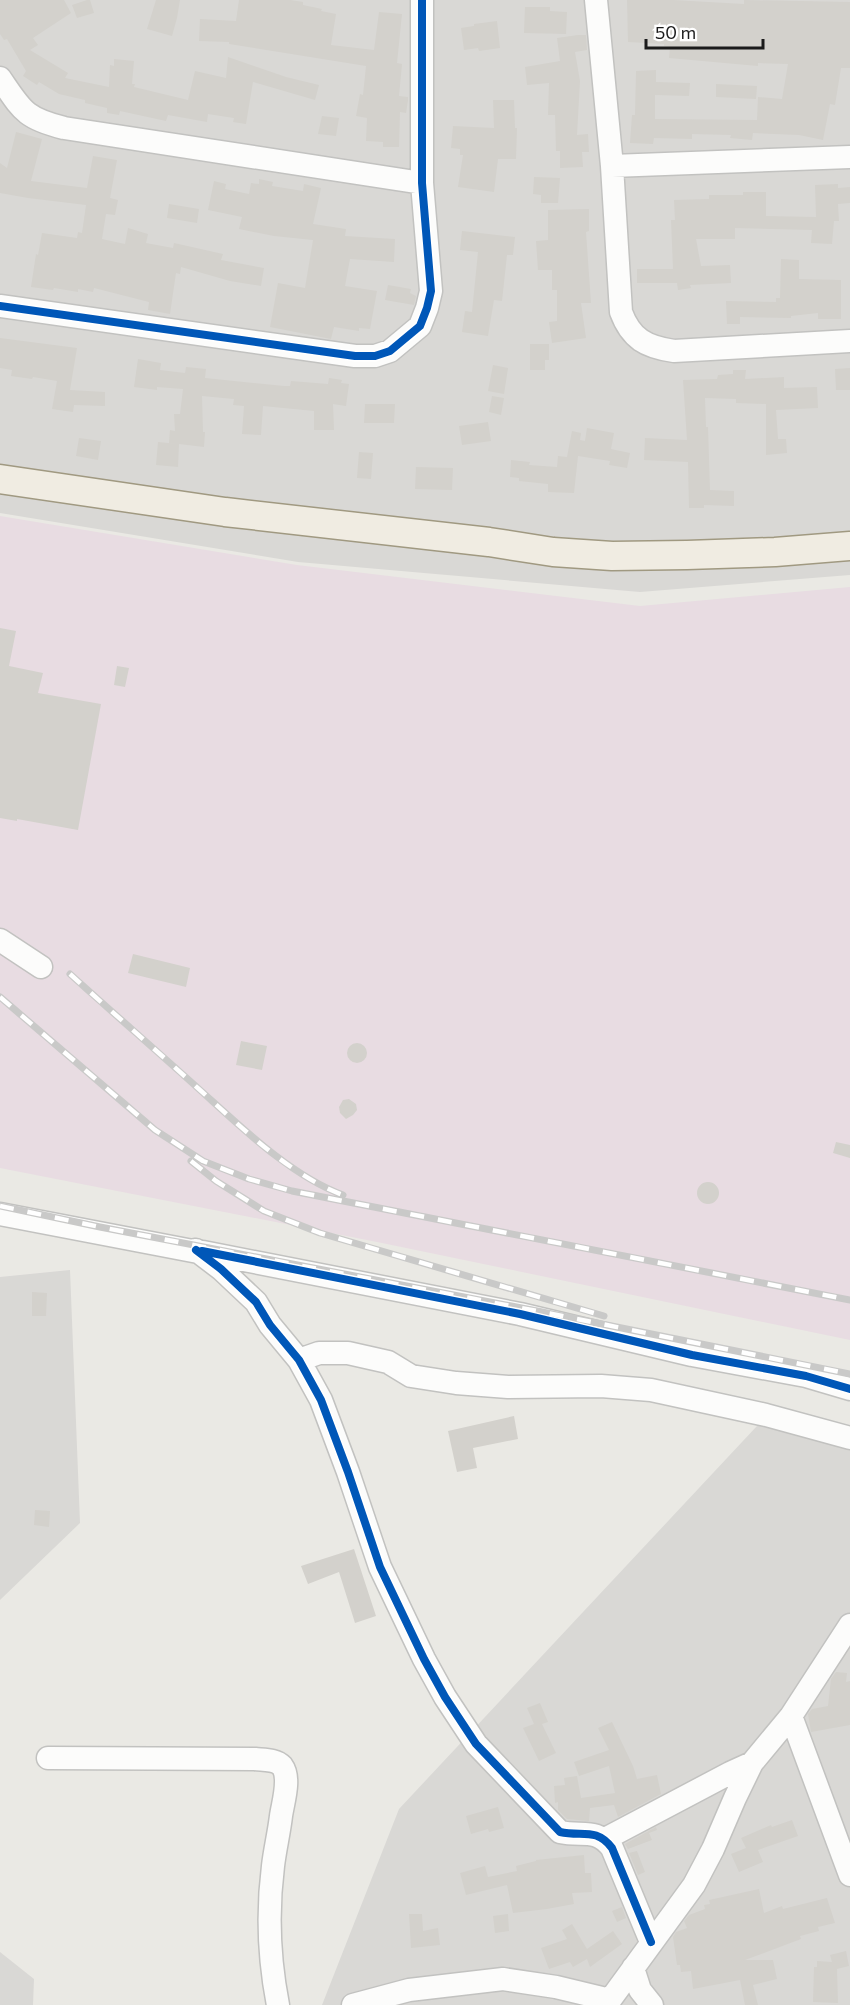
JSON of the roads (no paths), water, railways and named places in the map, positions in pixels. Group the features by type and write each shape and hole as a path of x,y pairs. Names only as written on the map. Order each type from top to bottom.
{"main road":[{"path":"0,479 225,512 489,542 553,552 612,556 687,555 775,552 850,546"}],"street":[{"path":"0,306 355,356 375,356 390,351 420,326 432,291 422,183 422,0"},
{"path":"596,0 612,166 621,312 630,331 638,339 655,348 674,351 850,341"},
{"path":"0,78 25,113 41,122 64,128 422,183"},
{"path":"612,166 850,157"},
{"path":"0,940 41,967"},
{"path":"0,1214 198,1252 221,1269 256,1302 270,1325 299,1360 325,1410 380,1567 445,1697 476,1744 560,1832 573,1835 595,1834 605,1839 612,1848 651,1942"},
{"path":"198,1252 196,1250 520,1314 692,1355 806,1376 850,1389"},
{"path":"299,1360 319,1353 348,1353 388,1362 411,1376 456,1383 508,1387 602,1386 651,1390 766,1415 850,1438"},
{"path":"353,2005 409,1990 503,1979 556,1987 609,2003 694,1885 752,1764 791,1716 850,1625"},
{"path":"791,1716 850,1875"},
{"path":"48,1758 255,1759 275,1761 282,1766 286,1778 273,1866 268,1929 278,2005"},
{"path":"605,1839 730,1773 752,1764"},
{"path":"633,1968 640,1990 652,2005"}],"railway":[{"path":"70,974 267,1149 304,1176 343,1195"},
{"path":"0,997 155,1130 203,1161 249,1179 292,1191 850,1300"},
{"path":"191,1161 216,1181 264,1211 320,1233 604,1316"},
{"path":"0,1206 850,1374"}]}
